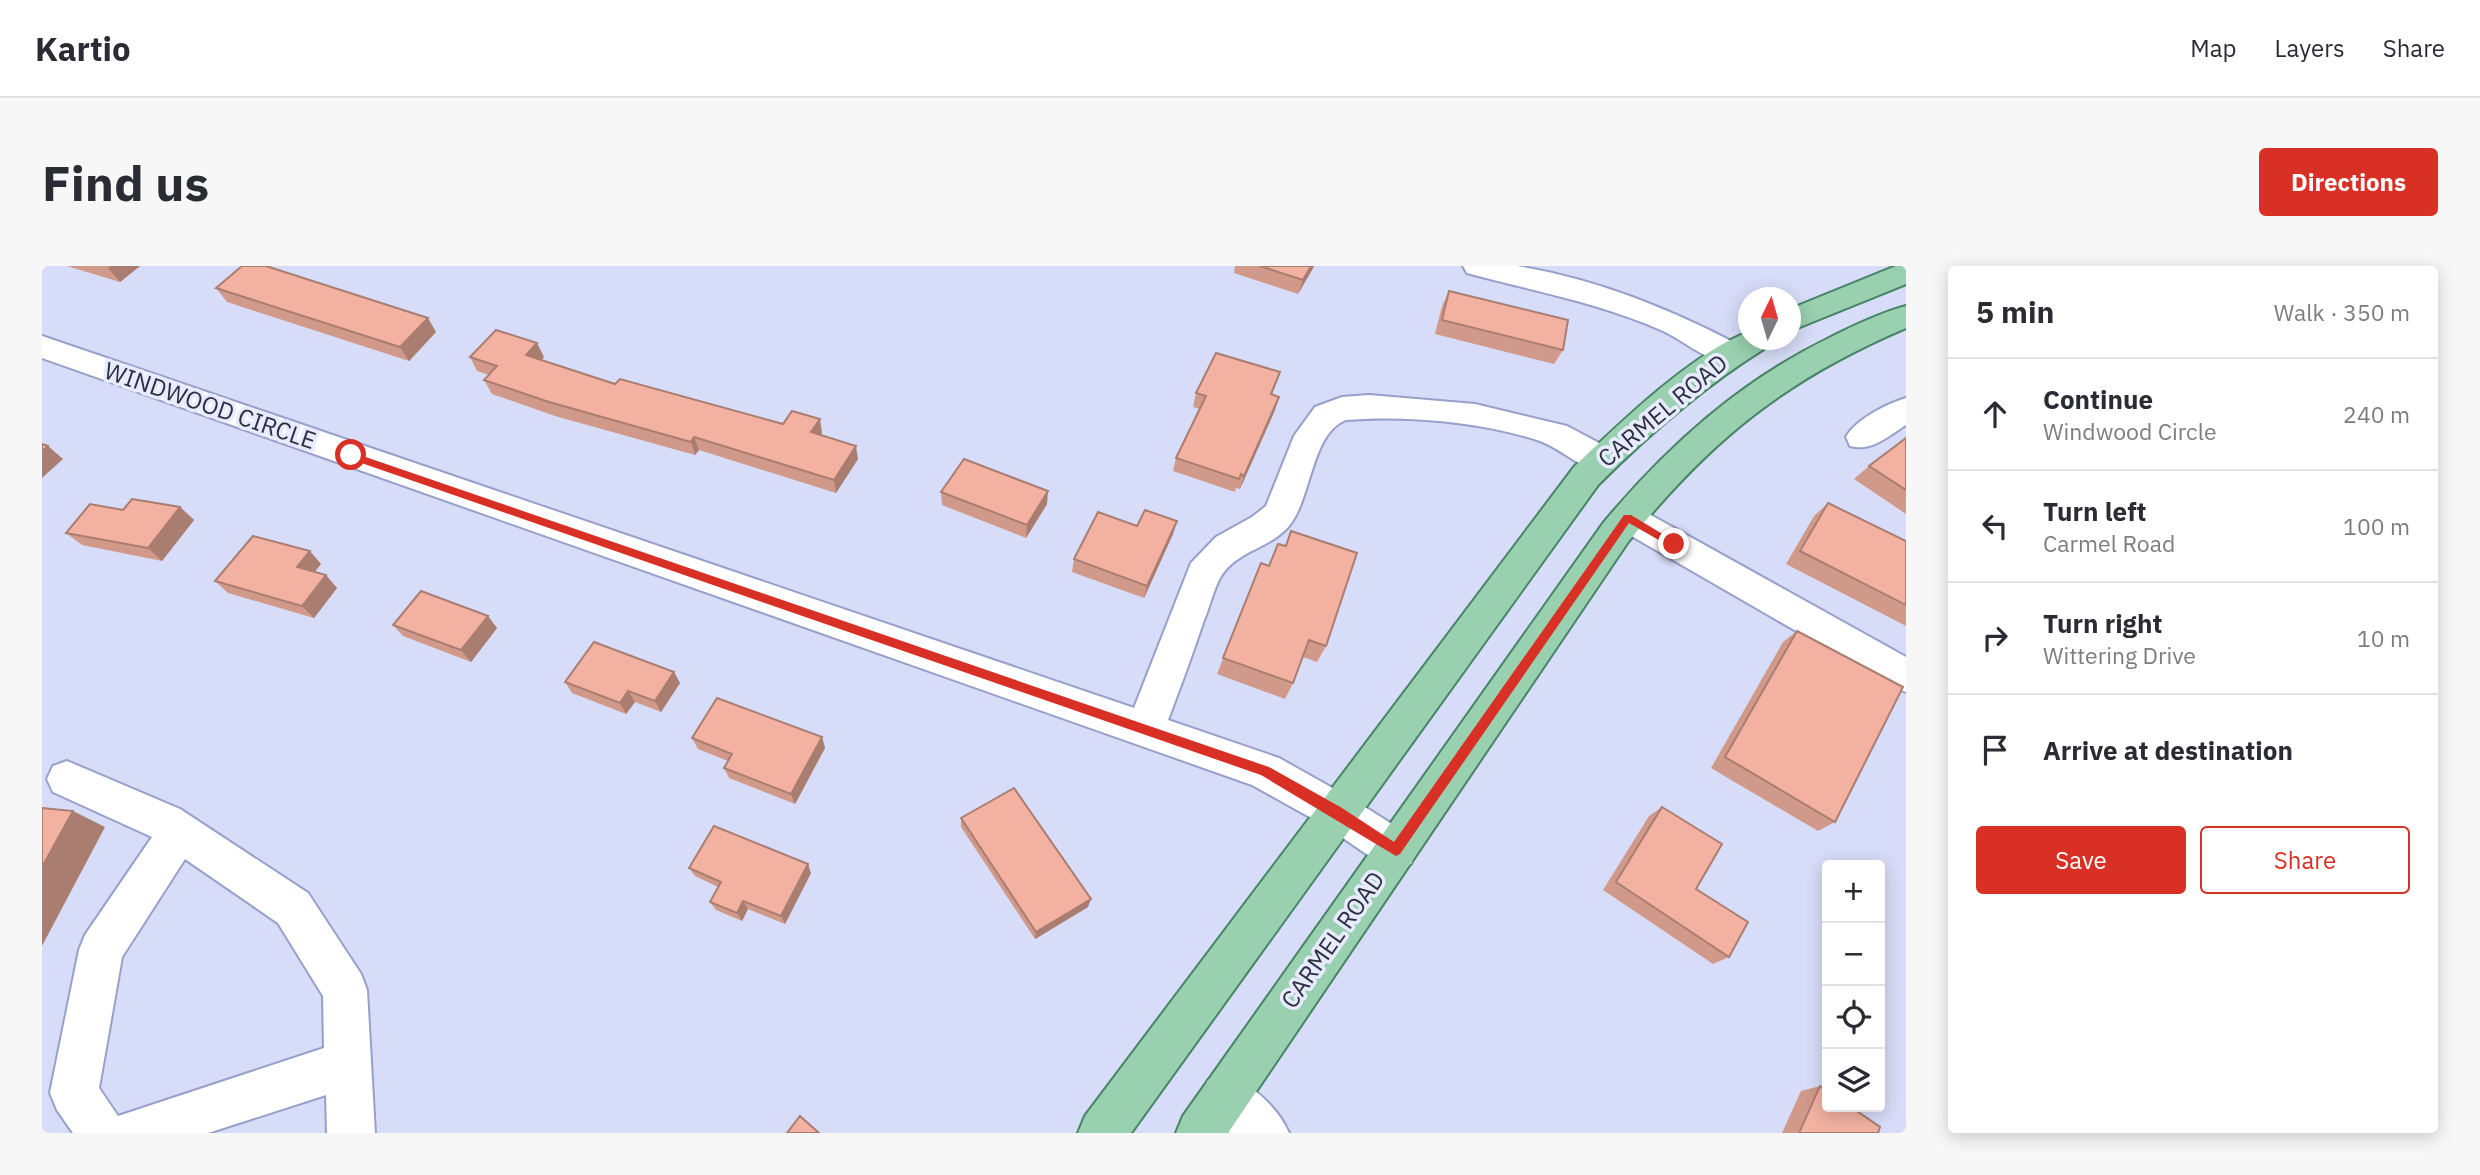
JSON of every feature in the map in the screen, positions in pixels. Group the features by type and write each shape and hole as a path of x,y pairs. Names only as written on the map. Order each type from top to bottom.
{"main road":[{"path":"1801,316 1906,273"},
{"name":"CARMEL ROAD","path":"1212,1115 1651,488 1692,447 1773,381 1825,352 1906,316"},
{"name":"CARMEL ROAD","path":"1102,1133 1586,476 1684,387 1739,350"}],"street":[{"path":"1477,266 1621,302 1676,325 1738,345"},
{"name":"WINDWOOD CIRCLE","path":"42,347 1265,771 1338,812 1396,850"},
{"path":"1145,730 1204,573 1214,558 1237,541 1266,526 1278,514 1315,426 1328,412 1378,405 1480,418 1556,435 1602,460"},
{"path":"1863,437 1903,415"},
{"path":"1628,518 1906,676"},
{"path":"67,779 165,822 293,908 345,990 351,1133"},
{"path":"101,1133 74,1093 101,950 179,832"},
{"path":"135,1133 348,1064"},
{"path":"1212,1115 1265,1133"}],"building":[{"path":"242,266 266,266 428,318 400,347 216,288"},
{"path":"1260,266 1311,266 1303,280"},
{"path":"1449,291 1568,320 1563,350 1442,320"},
{"path":"496,330 537,343 526,355 615,384 620,379 783,424 792,411 820,419 811,432 856,446 834,480 694,437 691,442 549,402 484,380 497,366 470,357"},
{"path":"1216,353 1280,372 1271,394 1279,397 1244,476 1241,474 1239,479 1176,458 1206,396 1196,393"},
{"path":"1906,438 1906,490 1869,466"},
{"path":"964,459 1048,491 1027,525 941,492"},
{"path":"132,499 180,507 148,548 66,533 90,504 123,510"},
{"path":"1828,503 1906,541 1906,605 1800,551"},
{"path":"1145,510 1177,521 1147,586 1074,559 1098,512 1137,526"},
{"path":"1291,531 1357,553 1326,646 1309,640 1293,683 1223,658 1261,563 1269,566 1278,544 1286,546"},
{"path":"253,536 310,551 297,567 326,575 302,606 215,581"},
{"path":"421,591 488,616 461,650 393,625"},
{"path":"1797,631 1903,687 1835,822 1725,757"},
{"path":"594,642 674,672 655,701 628,691 620,703 565,682"},
{"path":"717,698 822,737 791,794 724,768 732,754 692,738"},
{"path":"1014,788 1091,899 1036,932 961,818"},
{"path":"1662,807 1722,844 1696,889 1748,922 1729,957 1616,882"},
{"path":"42,808 73,811 42,867"},
{"path":"714,826 808,864 781,916 743,901 737,913 710,902 721,882 689,868"},
{"path":"1820,1086 1822,1112 1858,1112 1880,1127 1878,1133 1799,1133"},
{"path":"800,1116 819,1133 787,1133"}],"route":[{"path":"351,455 1265,771 1338,812 1396,850 1628,518 1674,544"}]}
